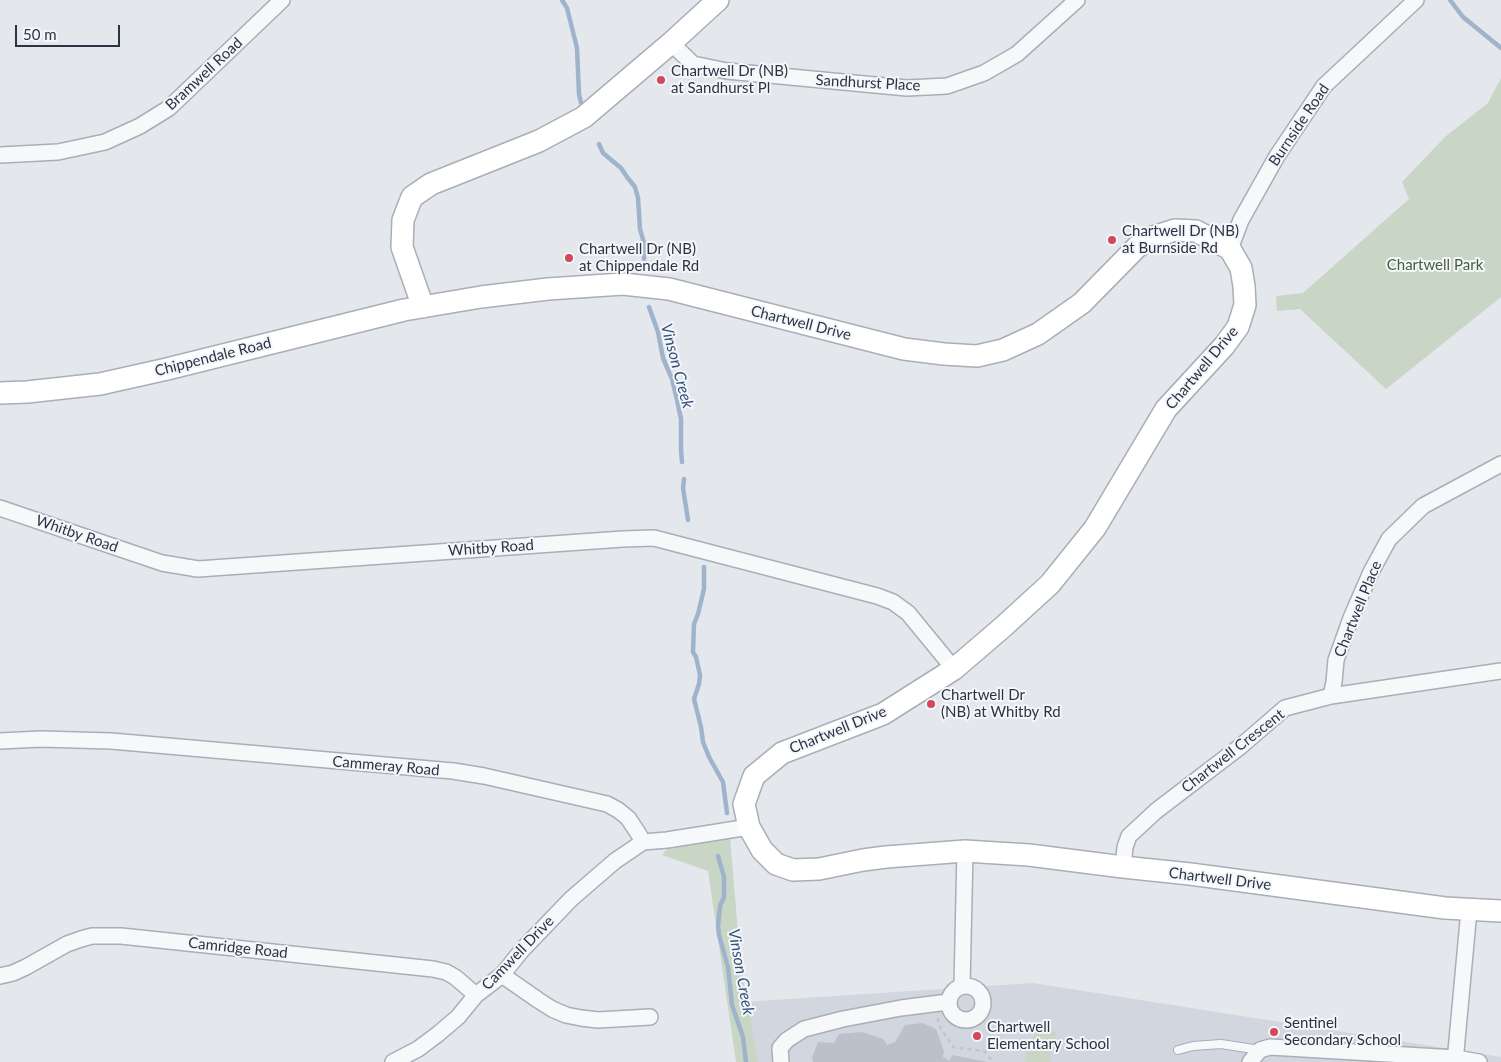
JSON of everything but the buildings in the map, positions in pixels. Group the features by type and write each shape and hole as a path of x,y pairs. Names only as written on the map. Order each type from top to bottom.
{"street":[{"name":"Bramwell Road","path":"0,155 58,152 104,142 140,126 169,108 282,0"},
{"path":"423,307 402,247 403,220 412,197 431,184 539,141 584,117 718,0"},
{"name":"Sandhurst Place","path":"671,43 693,64 727,71 907,88 947,86 984,73 1017,54 1077,0"},
{"name":"Burnside Road","path":"1230,249 1241,220 1277,156 1324,86 1416,0"},
{"name":"Chartwell Drive","path":"423,307 481,297 548,289 623,284 669,289 904,349 977,356 1003,350 1038,334 1082,302 1137,247 1153,237 1175,230 1196,230 1230,249 1241,268 1244,286 1245,305 1238,327 1224,346 1166,409 1094,528 1050,584 954,669 883,714 782,753 754,776 744,804 749,827 762,850 776,864 793,870 819,869 886,857 965,851 1029,855 1190,874 1445,908 1501,911"},
{"name":"Chippendale Road","path":"0,393 100,384 394,312 423,307"},
{"name":"Chartwell Place","path":"1331,696 1336,660 1351,618 1370,572 1389,539 1423,506 1501,464"},
{"name":"Whitby Road","path":"0,508 162,563 198,569 654,538 877,596 893,602 908,613 954,669"},
{"name":"Chartwell Crescent","path":"1123,867 1125,847 1129,836 1156,811 1240,746 1285,708 1331,696 1501,671"},
{"name":"Cammeray Road","path":"0,741 41,739 112,741 453,771 484,776 607,804 628,818 643,842"},
{"path":"643,842 749,827"},
{"name":"Camwell Drive","path":"393,1062 418,1049 458,1017 476,996 502,975 522,950 571,899 588,883 643,842"},
{"path":"962,986 965,851"},
{"path":"1455,1060 1469,910"},
{"name":"Camridge Road","path":"0,976 26,967 67,944 80,939 92,936 121,936 433,969 446,972 455,977 476,996"},
{"path":"502,975 552,1009 566,1015 598,1020 650,1017"},
{"path":"781,1062 780,1048 787,1040 804,1030 843,1019 901,1008 942,1003 952,992 962,986 974,988 982,996 983,1007 981,1012 972,1020 960,1020 942,1003"},
{"path":"1250,1062 1260,1050 1270,1047 1479,1062"}],"lane":[{"path":"1178,1050 1193,1046 1221,1044 1260,1050"}],"path":[{"path":"942,1003 938,1024 953,1047 984,1051 993,1062"}],"shaded area":[{"name":"Chartwell Elementary School","path":"1033,983 1501,1057 1501,1062 754,1062 744,1002"}],"green space":[{"name":"Chartwell Park","path":"1501,78 1501,297 1386,389 1300,309 1277,311 1276,296 1303,293 1409,199 1402,182 1446,136 1488,103"},
{"path":"730,838 741,967 758,1062 736,1062 708,871 662,855 670,846"},
{"path":"1043,1028 1056,1032 1050,1054 1050,1062 1025,1062 1028,1047 1037,1029"}],"waterway":[{"name":"Vinson Creek","path":"562,0 567,8 577,48 581,103"},
{"path":"1450,0 1463,17 1501,48"},
{"name":"Vinson Creek","path":"599,144 603,153 621,168 635,187 638,198 640,229 644,243 644,259"},
{"name":"Vinson Creek","path":"649,307 677,400 681,419 682,462"},
{"name":"Vinson Creek","path":"684,479 683,488 688,520"},
{"name":"Vinson Creek","path":"704,567 704,589 694,624 693,652 700,675 694,699 703,742 723,782 727,813"},
{"name":"Vinson Creek","path":"718,856 724,877 724,897 720,906 718,926 719,935 728,967 732,1005 743,1037 746,1062"}],"place":[{"name":"Chartwell Dr (NB) at Sandhurst Pl","path":"661,80"},
{"name":"Chartwell Dr (NB) at Burnside Rd","path":"1112,240"},
{"name":"Chartwell Dr (NB) at Chippendale Rd","path":"569,258"},
{"name":"Chartwell Dr (NB) at Whitby Rd","path":"931,704"},
{"name":"Sentinel Secondary School","path":"1274,1032"},
{"name":"Chartwell Elementary School","path":"977,1036"}]}
